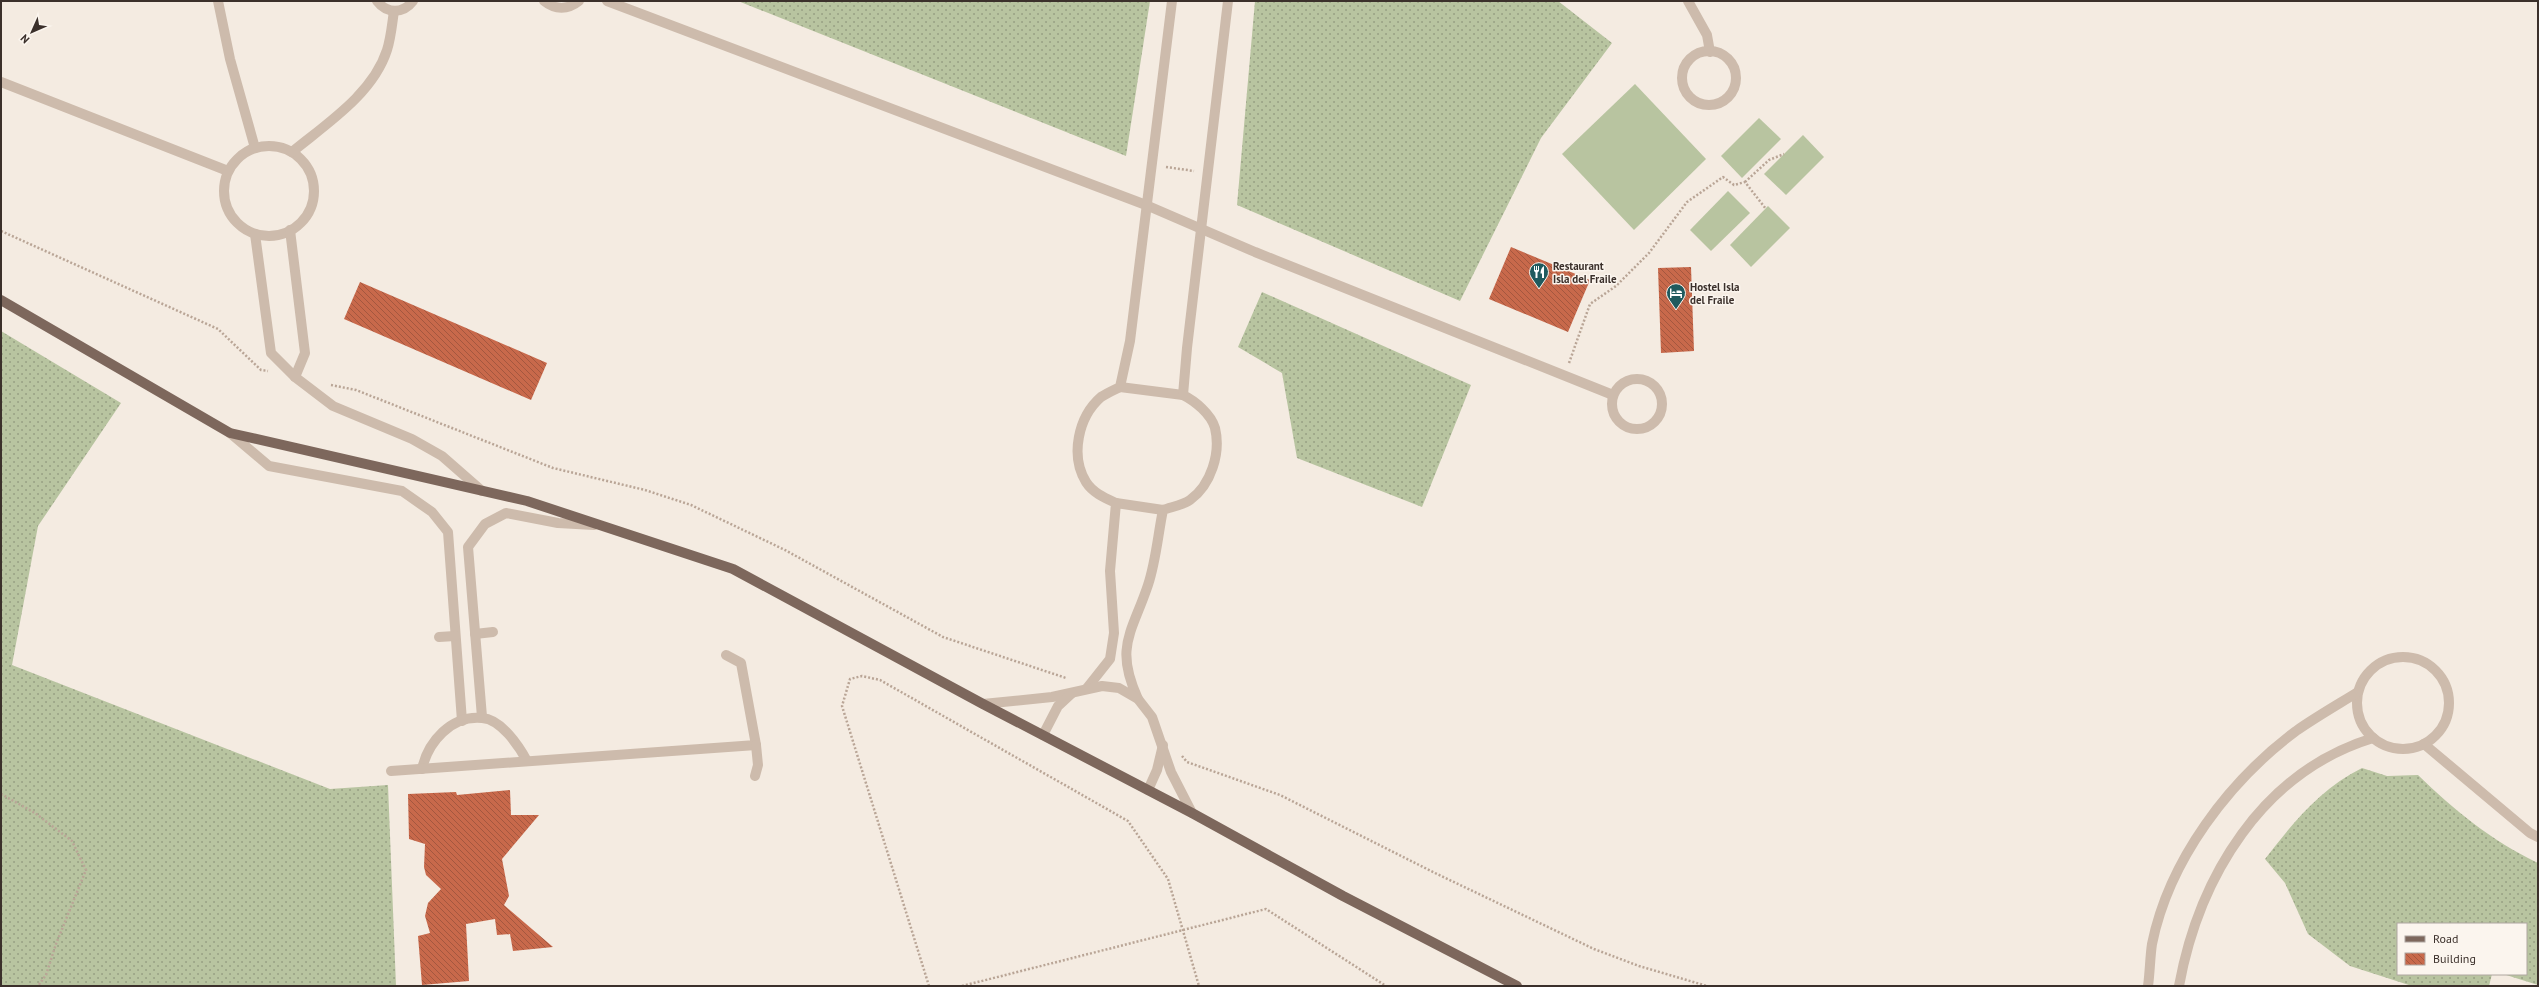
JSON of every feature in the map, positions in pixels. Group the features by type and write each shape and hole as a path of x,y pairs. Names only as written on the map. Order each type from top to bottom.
{"main road":[{"path":"1,300 230,433 527,501 733,569 1043,736 1192,813 1343,896 1517,986"}],"street":[{"path":"218,1 230,59 255,148"},
{"path":"377,1 387,10 394,11 407,7 413,1"},
{"path":"544,1 559,8 572,6 580,1"},
{"path":"607,1 1146,205 1202,227 1255,252 1613,395"},
{"path":"1120,387 1130,341 1172,1"},
{"path":"1183,395 1187,348 1209,173 1228,1"},
{"path":"1688,1 1707,34 1710,52"},
{"path":"292,152 343,109 372,79 387,51 394,11"},
{"path":"1710,52 1728,59 1734,70 1735,81 1728,97 1721,102 1708,105 1700,103 1690,97 1684,87 1682,75 1690,59 1700,53 1710,52"},
{"path":"1,82 228,171"},
{"path":"274,146 292,152 303,161 311,173 314,197 308,214 290,230 274,236 256,234 240,225 229,211 224,193 228,171 240,156 255,148 274,146"},
{"path":"290,230 305,353 295,377"},
{"path":"256,234 271,353 295,377 333,406 412,439 442,456 482,491"},
{"path":"1636,378 1648,381 1661,394 1662,410 1657,420 1647,427 1630,428 1616,418 1612,407 1613,395 1624,382 1636,378"},
{"path":"1120,387 1183,395 1194,401 1215,427 1217,450 1209,480 1189,501 1163,510 1116,504 1100,496 1086,483 1078,464 1078,443 1082,424 1090,409 1102,397 1120,387"},
{"path":"230,433 269,466 402,491 432,512 448,532 462,721"},
{"path":"1087,688 1110,659 1114,633 1110,571 1116,504"},
{"path":"1163,510 1148,584 1129,631 1126,659 1129,679 1138,699 1152,717 1163,744 1171,772 1192,813"},
{"path":"482,718 468,547 485,524 506,513 558,523 601,525"},
{"path":"475,634 493,632"},
{"path":"439,637 455,636"},
{"path":"726,654 741,663 756,745 758,765 755,776"},
{"path":"2408,658 2425,663 2432,668 2445,685 2449,709 2442,728 2424,744 2400,749 2386,746 2373,738 2365,730 2357,714 2358,692 2368,672 2385,660 2408,658"},
{"path":"983,704 1072,693 1087,688 1102,686 1119,688 1138,699"},
{"path":"2148,986 2152,944 2168,897 2193,844 2216,808 2255,765 2291,736 2358,692"},
{"path":"1043,736 1058,706 1072,693"},
{"path":"422,769 425,753 438,734 462,721 482,718 490,721 516,740 527,761"},
{"path":"2179,986 2182,969 2209,887 2226,854 2244,828 2280,790 2310,767 2348,746 2373,738"},
{"path":"1148,790 1157,770 1163,744"},
{"path":"2424,744 2530,833 2538,837"},
{"path":"391,771 756,745"}],"path":[{"path":"1564,376 1590,304 1616,286 1649,254 1687,202 1723,177 1734,185 1745,182 1769,160 1784,154"},
{"path":"1151,165 1209,173"},
{"path":"1745,182 1766,209"},
{"path":"1,231 218,329 261,370 295,377"},
{"path":"325,384 356,390 553,468 645,490 691,505 785,550 943,637 1067,678 1074,677"},
{"path":"929,986 842,706 850,679 862,676 880,680 1128,822 1168,879 1199,986"},
{"path":"1179,751 1187,762 1280,795 1435,873 1594,949 1639,966 1708,986"},
{"path":"1,794 35,813 72,840 86,870 56,944 46,975 38,986"},
{"path":"962,986 1266,909 1386,986"}],"green space":[{"path":"738,1 1150,1 1126,156"},
{"path":"1255,1 1558,1 1612,43 1541,138 1460,301 1237,205"},
{"path":"1635,84 1706,159 1634,230 1562,154"},
{"path":"1759,118 1781,139 1742,178 1721,156"},
{"path":"1803,135 1824,157 1786,195 1764,174"},
{"path":"1728,191 1750,213 1711,251 1690,230"},
{"path":"1768,206 1790,228 1751,267 1730,245"},
{"path":"1262,292 1471,385 1422,507 1297,458 1282,373 1238,347"},
{"path":"1,331 121,403 38,526 12,665 330,789 388,785 396,986 1,986"},
{"path":"2362,768 2387,776 2418,775 2445,800 2489,835 2538,863 2538,985 2506,975 2527,975 2527,923 2397,923 2397,975 2492,975 2489,986 2412,986 2350,966 2308,934 2285,883 2265,859 2308,808 2347,776"}],"building":[{"name":"Restaurant Isla del Fraile","path":"1511,247 1590,280 1568,332 1489,299"},
{"name":"Hostel Isla del Fraile","path":"1691,267 1694,351 1661,353 1658,268"},
{"path":"360,282 547,363 531,400 344,319"},
{"path":"510,790 511,815 539,815 502,859 509,896 504,905 553,947 513,951 510,934 497,935 495,919 466,924 469,981 422,985 418,936 430,933 425,916 428,903 441,889 426,875 424,867 425,844 409,839 408,794 456,792 457,795"}],"place":[{"name":"Restaurant Isla del Fraile","path":"1539,289"},
{"name":"Hostel Isla del Fraile","path":"1676,310"}]}
